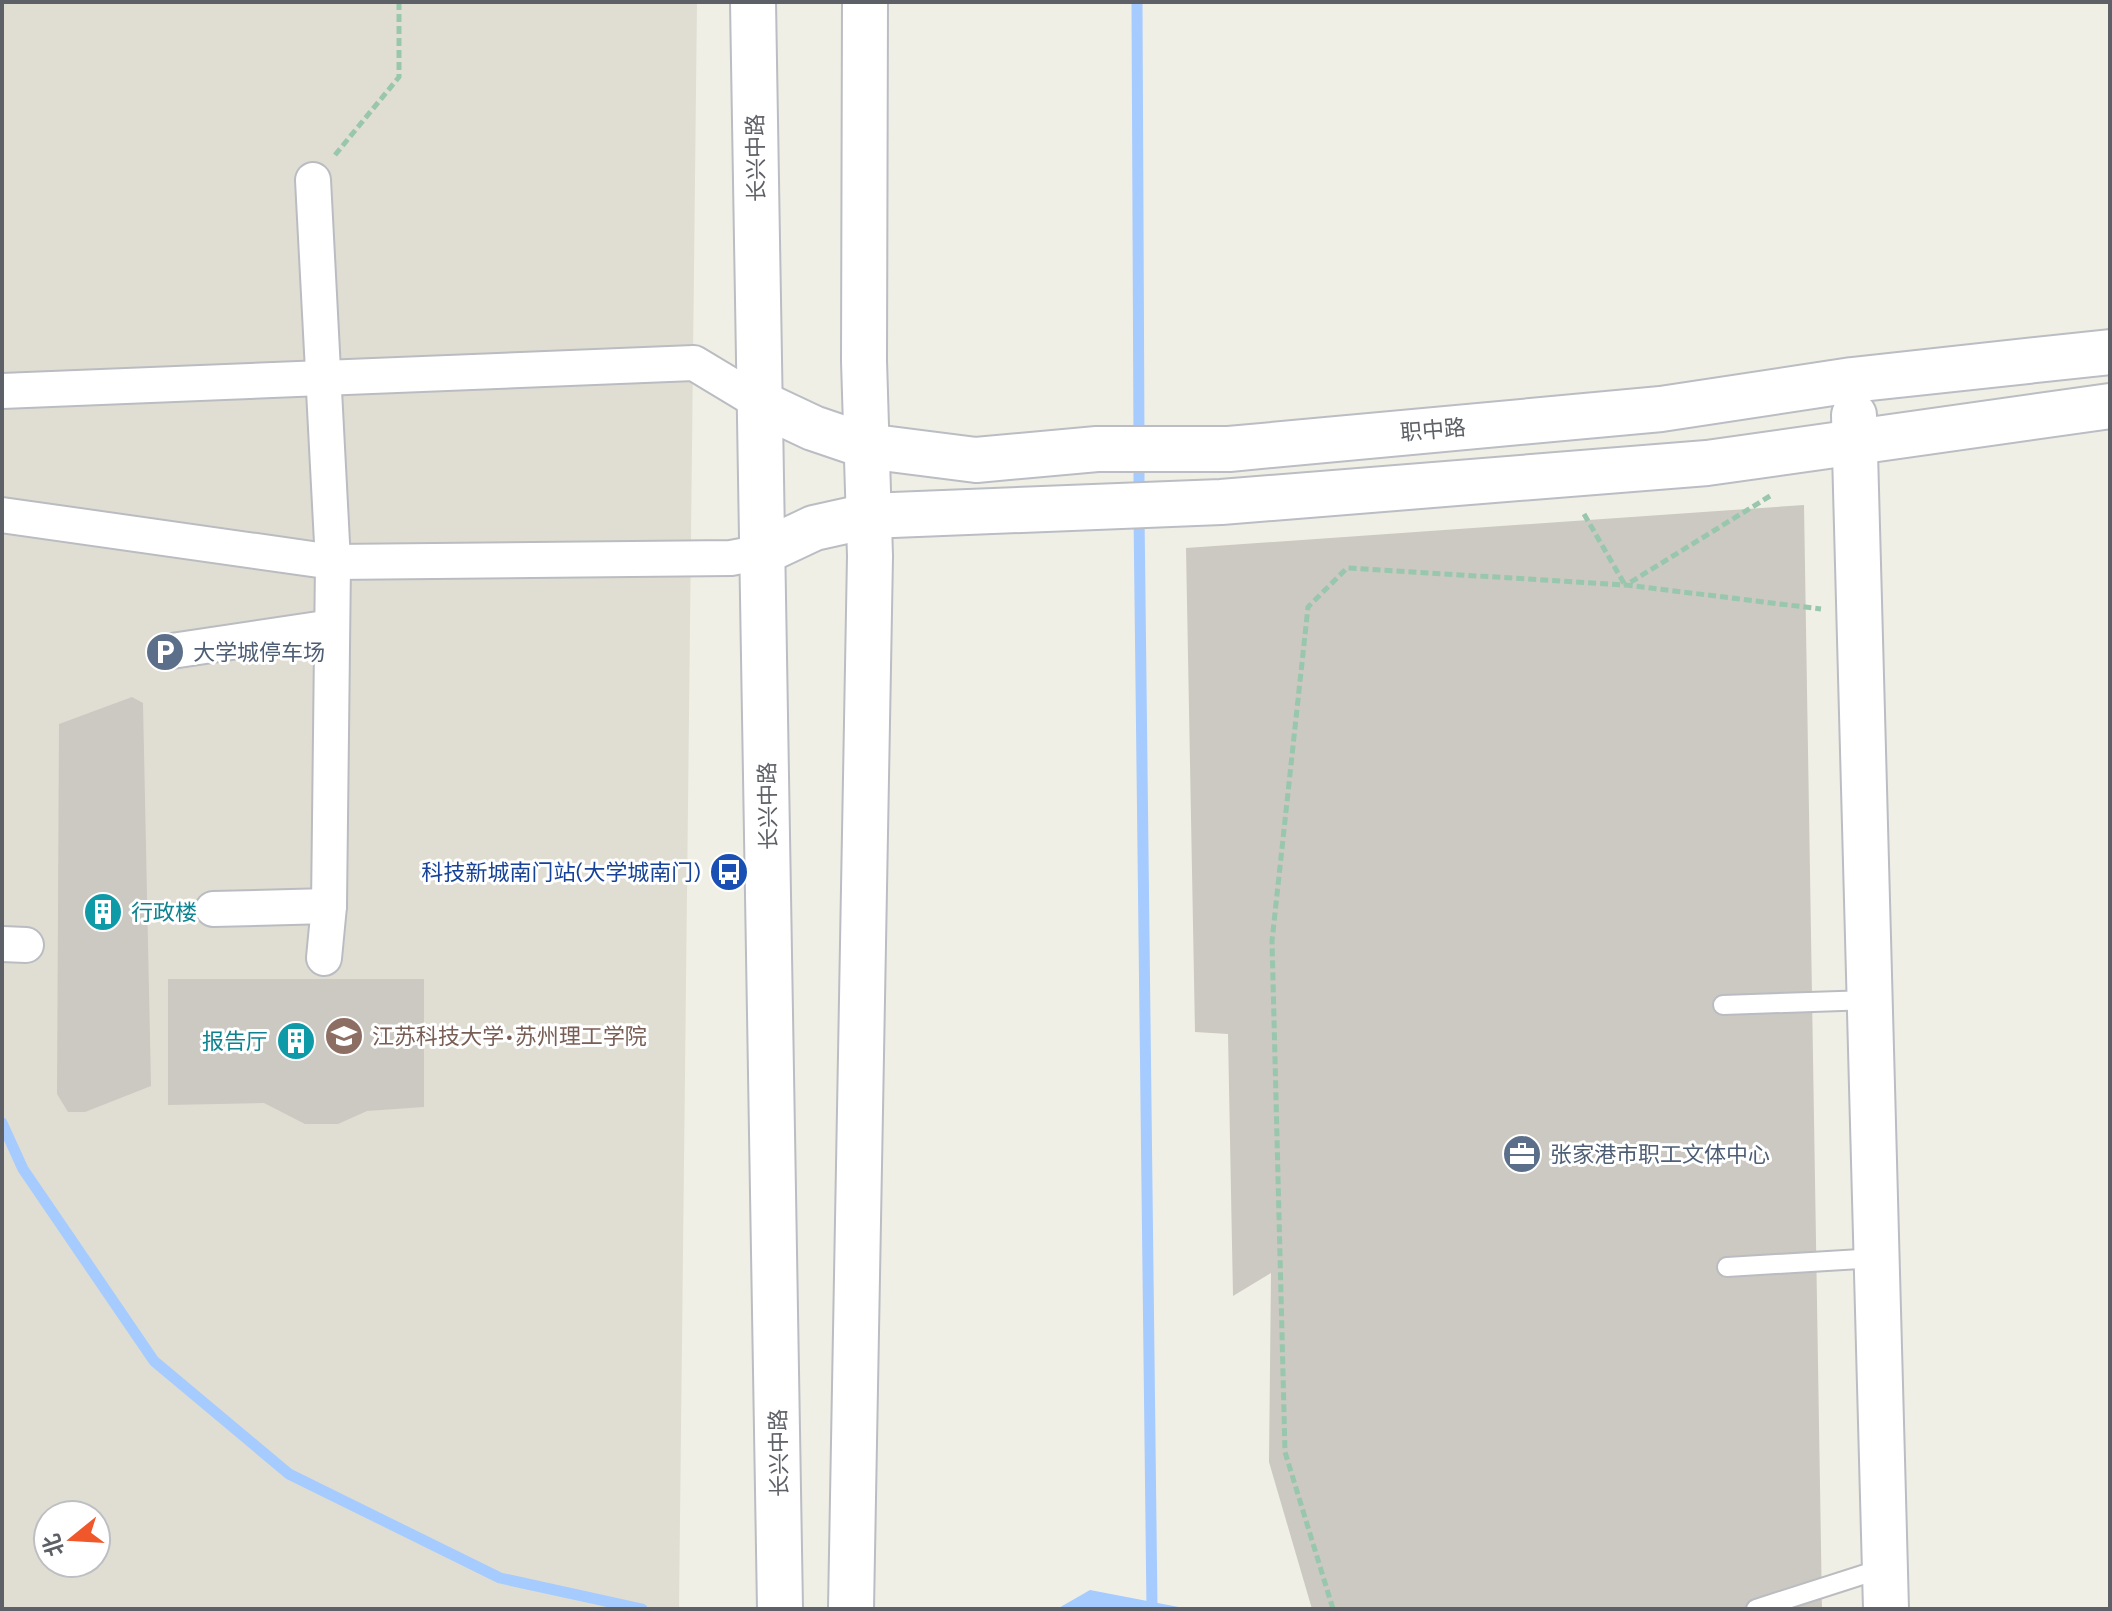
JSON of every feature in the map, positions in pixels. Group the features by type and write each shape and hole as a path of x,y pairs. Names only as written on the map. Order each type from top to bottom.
{"street":[{"name":"长兴中路","path":"753,2 780,1601"},
{"path":"852,1599 868,516 865,2"},
{"path":"313,180 333,562 329,906 324,958"},
{"name":"职中路","path":"762,404 813,428 866,446 976,460 1097,449 1229,449 1661,409 1852,380 2110,352"},
{"path":"2,391 694,363 762,404"},
{"path":"1852,380 1885,1588"},
{"path":"2,515 333,562 731,558 763,552 814,528 868,516 1221,502 1707,463 2110,406"},
{"path":"165,652 332,627"},
{"path":"213,909 329,906"}],"lane":[{"path":"1723,1005 1870,1000"},
{"path":"1727,1267 1877,1258"},
{"path":"1756,1609 1885,1588"}],"path":[{"path":"313,180 399,77 399,2"},
{"path":"1562,474 1626,585"},
{"path":"1626,585 1774,493"},
{"path":"1333,1609 1285,1452 1272,941 1308,607 1347,568 1626,585 1860,613"}],"shaded area":[{"name":"江苏科技大学•苏州理工学院","path":"2,2 697,2 679,1609 2,1609"}],"water":[{"path":"1090,1590 1189,1609 1057,1609"}],"building":[{"name":"张家港市职工文体中心","path":"1804,505 1822,1609 1312,1609 1269,1462 1271,1273 1233,1296 1228,1034 1195,1032 1186,548"},
{"name":"行政楼","path":"132,697 143,703 151,1086 85,1112 68,1112 57,1094 59,724"},
{"name":"报告厅","path":"168,979 424,979 424,1107 367,1111 338,1124 305,1124 264,1103 168,1105"}],"waterway":[{"path":"1137,2 1139,440"},
{"path":"1139,458 1139,496"},
{"path":"1139,514 1152,1609"},
{"path":"2,1123 23,1169 154,1361 289,1474 500,1578 642,1609"}],"place":[{"name":"大学城停车场","path":"165,652"},
{"name":"科技新城南门站(大学城南门)","path":"729,872"},
{"name":"行政楼","path":"103,912"},
{"name":"江苏科技大学•苏州理工学院","path":"344,1036"},
{"name":"报告厅","path":"296,1041"},
{"name":"张家港市职工文体中心","path":"1522,1154"}]}
